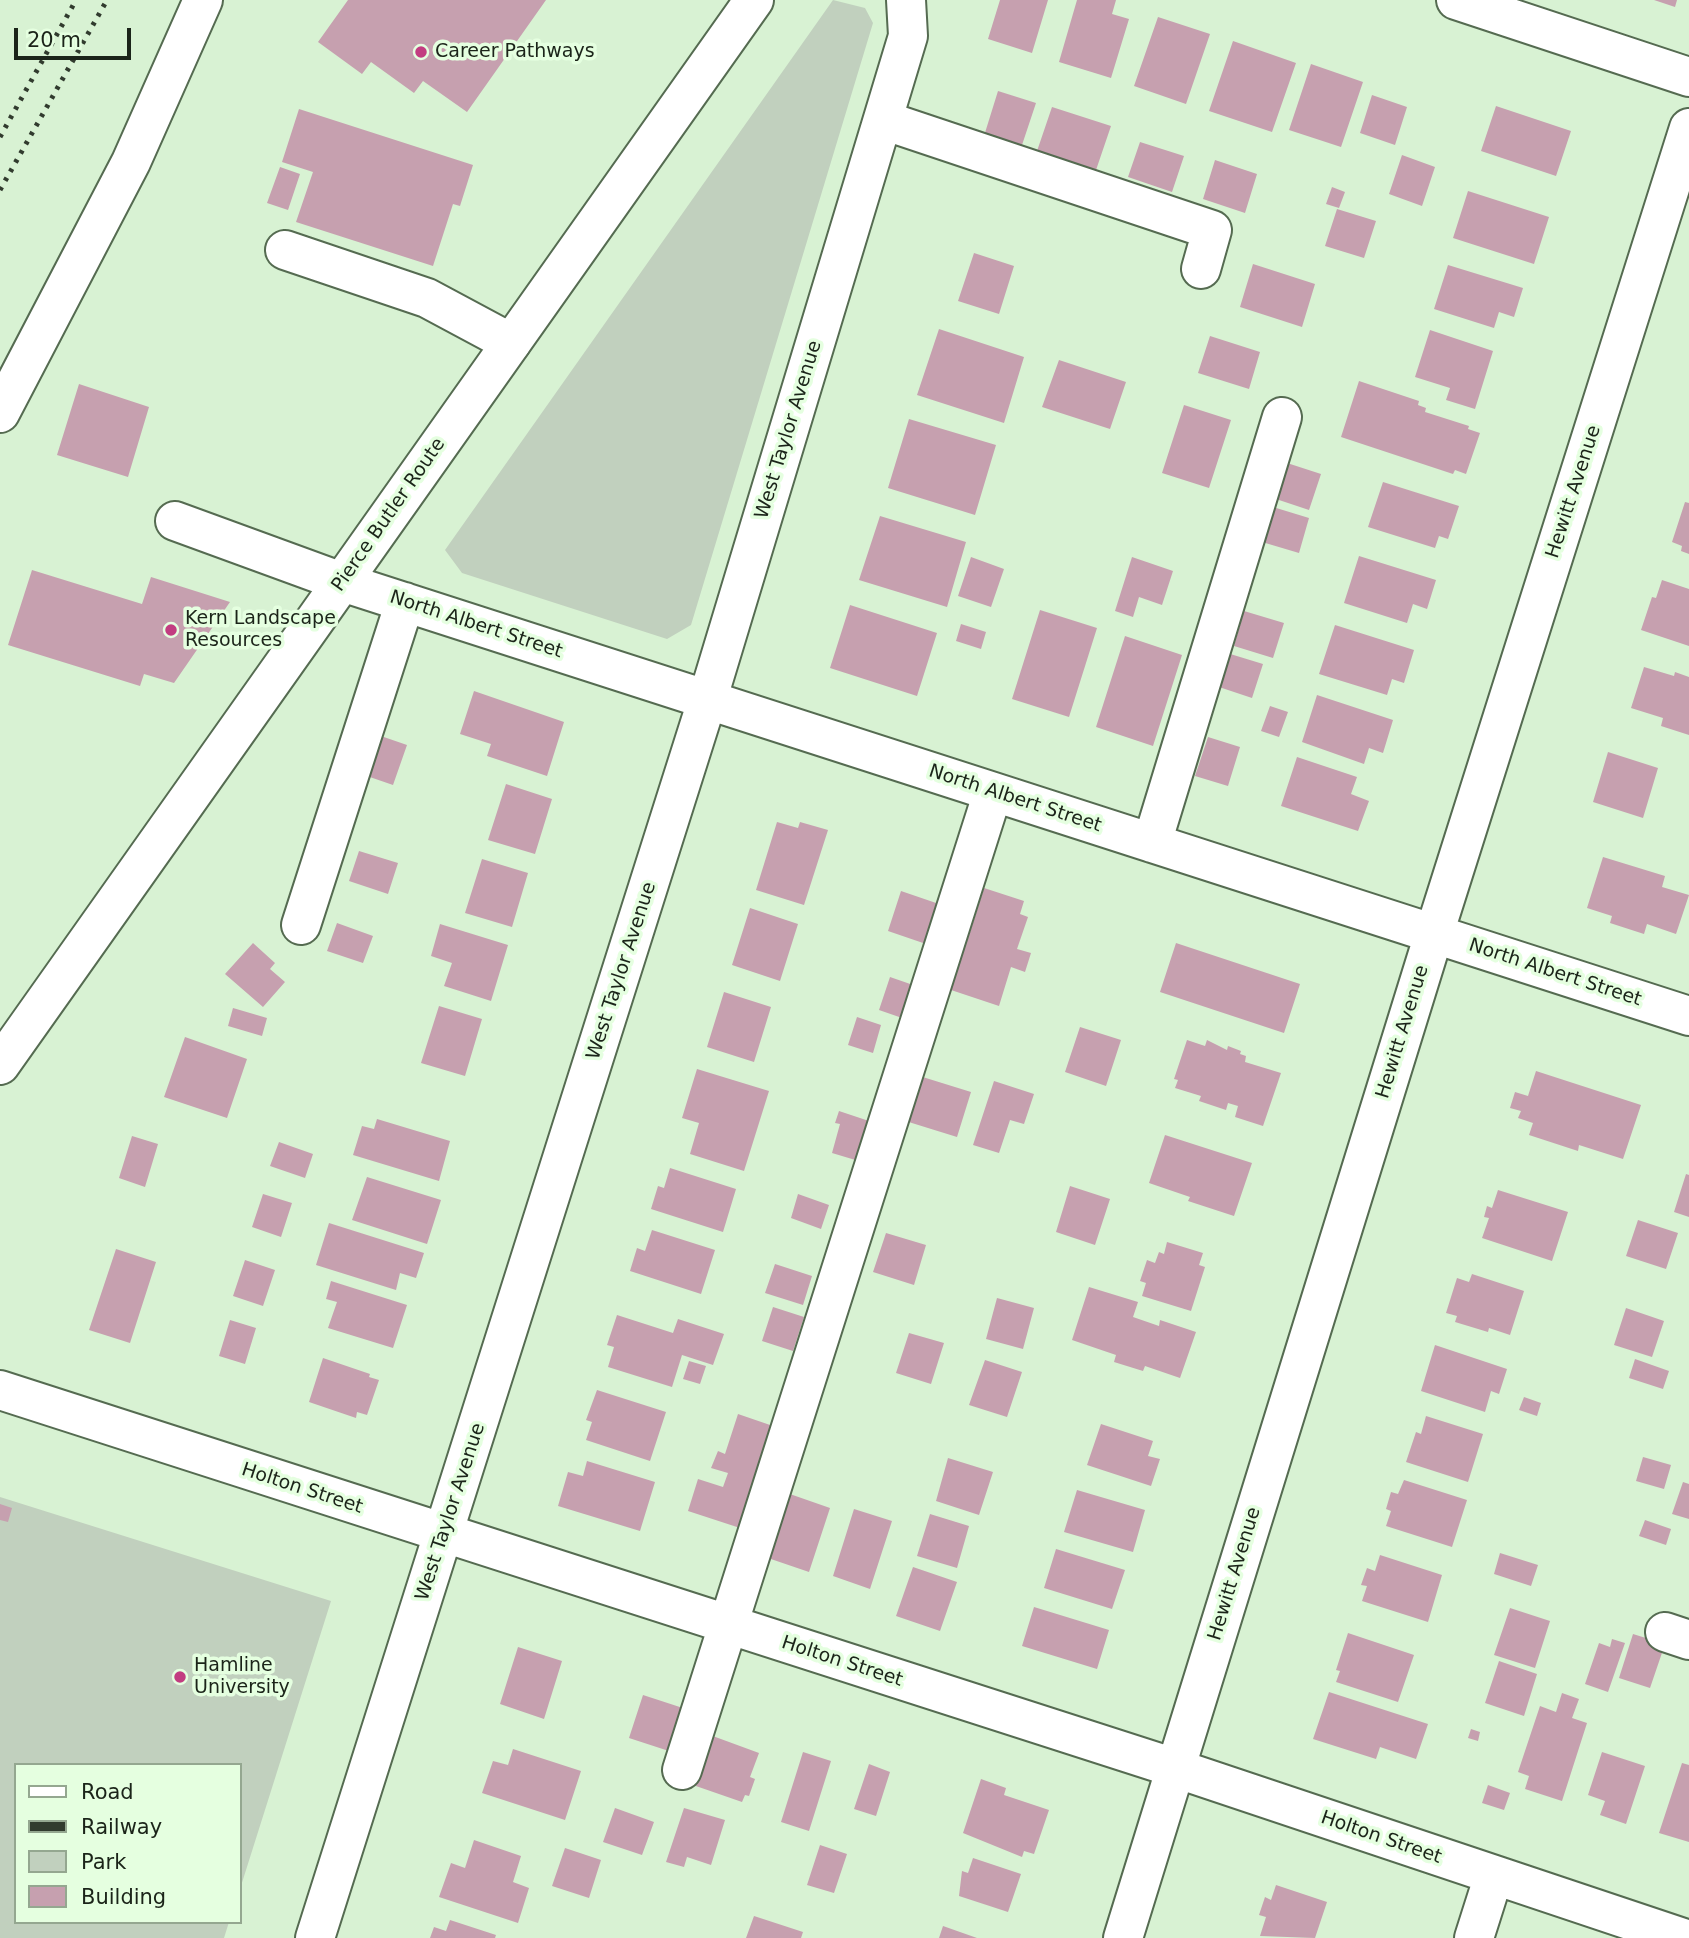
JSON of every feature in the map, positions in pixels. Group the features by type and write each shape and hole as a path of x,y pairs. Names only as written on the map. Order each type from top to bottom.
{"street":[{"path":"0,413 131,162 203,0"},
{"name":"Pierce Butler Route","path":"0,1065 754,0"},
{"name":"West Taylor Avenue","path":"315,1938 707,701 908,36 906,0"},
{"path":"1456,0 1689,77"},
{"path":"883,120 1212,230 1201,269"},
{"name":"Hewitt Avenue","path":"1123,1938 1434,934 1689,128"},
{"path":"285,250 427,298 511,343"},
{"path":"1152,843 1282,417"},
{"name":"North Albert Street","path":"175,521 342,582 1689,1016"},
{"path":"301,925 405,602"},
{"path":"682,1770 993,792"},
{"name":"Holton Street","path":"0,1390 1175,1768 1683,1938"},
{"path":"1474,1938 1494,1875"}],"green space":[{"path":"833,0 865,8 873,23 691,625 667,639 462,573 445,550"},
{"name":"Hamline University","path":"0,1497 331,1601 242,1883 242,1763 14,1763 14,1924 228,1924 224,1938 0,1938"}],"building":[{"name":"Career Pathways","path":"348,0 546,0 467,112 423,81 414,93 371,62 362,74 318,42"},
{"path":"1000,0 1048,0 1032,53 988,39"},
{"path":"1077,0 1116,0 1112,14 1129,19 1111,78 1059,62"},
{"path":"1654,0 1677,0 1675,7"},
{"path":"1158,17 1210,34 1186,104 1134,86"},
{"path":"1233,41 1296,63 1272,132 1209,111"},
{"path":"1311,64 1363,82 1341,147 1289,130"},
{"path":"998,91 1036,103 1021,148 984,136"},
{"path":"1372,95 1407,107 1395,145 1360,133"},
{"path":"1496,106 1571,131 1556,176 1481,151"},
{"path":"1052,107 1111,126 1095,173 1036,154"},
{"path":"299,109 473,165 460,206 453,204 433,266 296,222 313,172 282,162"},
{"path":"1140,142 1184,156 1172,192 1128,177"},
{"path":"1402,155 1435,167 1422,206 1389,194"},
{"path":"1215,160 1257,174 1245,213 1203,199"},
{"path":"280,167 300,174 288,210 267,203"},
{"path":"1332,187 1345,192 1339,208 1326,204"},
{"path":"1468,191 1549,217 1534,264 1453,238"},
{"path":"1337,209 1376,221 1364,258 1325,246"},
{"path":"974,253 1014,266 999,314 958,301"},
{"path":"1253,264 1315,284 1302,327 1240,307"},
{"path":"1448,265 1523,288 1514,317 1499,312 1494,328 1434,309"},
{"path":"939,329 1024,357 1004,423 917,395"},
{"path":"1430,330 1493,351 1475,409 1446,400 1450,388 1415,377"},
{"path":"1210,336 1260,352 1249,389 1198,373"},
{"path":"1059,360 1126,382 1110,429 1042,407"},
{"path":"1359,381 1419,401 1418,405 1426,408 1425,412 1469,426 1468,429 1480,433 1466,474 1455,470 1453,474 1341,437"},
{"path":"79,384 149,407 128,477 57,455"},
{"path":"1184,405 1231,420 1209,488 1162,473"},
{"path":"909,419 996,445 975,515 888,488"},
{"path":"1284,462 1321,474 1309,510 1273,498"},
{"path":"1383,482 1459,506 1448,539 1439,536 1435,548 1368,527"},
{"path":"1685,502 1689,503 1689,554 1681,551 1682,546 1672,542"},
{"path":"1273,507 1309,518 1299,553 1262,542"},
{"path":"880,516 966,542 947,607 859,580"},
{"path":"1359,556 1436,580 1427,609 1413,604 1407,623 1344,603"},
{"path":"971,557 1004,569 991,607 958,596"},
{"path":"1132,557 1173,571 1162,605 1139,597 1133,617 1115,611"},
{"path":"32,570 142,604 151,577 230,602 174,683 144,674 140,686 8,645"},
{"path":"1662,580 1689,589 1689,646 1641,630 1652,597 1656,598"},
{"path":"850,605 937,633 917,696 830,668"},
{"path":"1040,610 1097,628 1069,717 1012,699"},
{"path":"1244,611 1284,623 1273,658 1234,646"},
{"path":"961,624 986,632 981,649 956,641"},
{"path":"1335,625 1414,650 1404,683 1392,679 1387,695 1319,674"},
{"path":"1125,636 1182,655 1153,746 1096,727"},
{"path":"1227,653 1263,664 1252,698 1216,686"},
{"path":"1644,667 1674,676 1675,672 1689,677 1689,735 1661,726 1663,718 1631,708"},
{"path":"474,691 564,722 547,776 487,756 491,744 460,734"},
{"path":"1317,695 1393,720 1383,753 1369,748 1364,764 1302,742"},
{"path":"1270,706 1288,712 1279,737 1261,731"},
{"path":"378,735 407,745 393,785 364,775"},
{"path":"1208,737 1240,747 1228,786 1195,776"},
{"path":"1608,752 1658,768 1643,818 1593,802"},
{"path":"1297,757 1357,777 1351,794 1369,801 1358,831 1281,806"},
{"path":"506,784 552,799 535,854 488,840"},
{"path":"777,822 798,828 800,822 828,830 804,905 756,890"},
{"path":"359,851 398,863 388,894 349,881"},
{"path":"1603,857 1665,876 1662,887 1689,895 1676,934 1647,924 1644,934 1610,923 1612,916 1587,908"},
{"path":"482,859 528,873 512,927 465,913"},
{"path":"984,888 1024,901 1020,914 1028,917 1017,949 1031,953 1025,972 1011,967 999,1006 951,990 963,952 958,951 965,930 970,932"},
{"path":"901,891 939,904 926,944 888,931"},
{"path":"750,908 798,924 780,981 732,965"},
{"path":"337,923 373,936 363,963 327,951"},
{"path":"440,924 508,945 491,1001 444,986 452,963 431,956"},
{"path":"253,943 275,963 270,969 285,982 263,1007 225,974"},
{"path":"1176,943 1300,984 1284,1033 1160,992"},
{"path":"890,977 916,986 905,1019 879,1010"},
{"path":"724,992 771,1007 754,1062 707,1047"},
{"path":"439,1006 482,1019 465,1076 421,1063"},
{"path":"233,1008 267,1018 262,1036 228,1026"},
{"path":"857,1017 881,1025 873,1053 848,1045"},
{"path":"1080,1027 1121,1040 1106,1086 1065,1072"},
{"path":"185,1037 247,1059 227,1118 164,1097"},
{"path":"1187,1040 1205,1046 1207,1040 1227,1050 1228,1046 1241,1051 1240,1054 1246,1056 1245,1062 1281,1073 1263,1126 1235,1117 1238,1106 1228,1103 1226,1110 1199,1101 1201,1096 1175,1088 1178,1080 1174,1079"},
{"path":"697,1069 769,1091 744,1171 690,1154 699,1123 682,1118"},
{"path":"1536,1071 1641,1105 1623,1159 1579,1145 1578,1151 1529,1135 1533,1123 1518,1118 1521,1111 1510,1108 1515,1092 1528,1096"},
{"path":"913,1074 971,1092 957,1137 899,1119"},
{"path":"994,1081 1034,1094 1024,1124 1010,1120 999,1153 973,1145"},
{"path":"839,1111 875,1123 862,1162 832,1153 840,1124 835,1123"},
{"path":"377,1119 450,1141 439,1181 353,1155 362,1126 374,1129"},
{"path":"1165,1135 1252,1163 1234,1216 1188,1201 1190,1197 1149,1183"},
{"path":"132,1136 158,1144 145,1187 119,1178"},
{"path":"279,1142 313,1154 305,1178 270,1166"},
{"path":"670,1168 736,1189 723,1232 651,1209 658,1186 664,1188"},
{"path":"1686,1174 1689,1175 1689,1217 1674,1212"},
{"path":"367,1177 441,1200 427,1244 352,1220"},
{"path":"1070,1186 1110,1199 1095,1245 1056,1232"},
{"path":"1498,1190 1568,1212 1552,1261 1482,1238 1489,1218 1484,1217 1487,1206 1492,1208"},
{"path":"263,1194 292,1203 281,1237 252,1227"},
{"path":"798,1194 829,1205 821,1229 791,1218"},
{"path":"1638,1220 1678,1233 1666,1269 1626,1256"},
{"path":"329,1223 424,1253 416,1278 400,1273 396,1290 316,1265"},
{"path":"652,1230 715,1250 701,1294 630,1271 637,1248 645,1251"},
{"path":"886,1233 926,1245 914,1285 873,1272"},
{"path":"1167,1242 1203,1253 1199,1265 1205,1267 1191,1311 1142,1296 1146,1283 1140,1281 1147,1260 1155,1263 1159,1252 1164,1254"},
{"path":"116,1249 156,1262 130,1343 89,1330"},
{"path":"245,1260 275,1270 263,1306 233,1296"},
{"path":"775,1264 812,1276 803,1305 765,1293"},
{"path":"1472,1274 1524,1291 1510,1335 1489,1328 1488,1332 1455,1322 1457,1316 1446,1313 1457,1278 1469,1282"},
{"path":"331,1281 407,1305 393,1348 328,1328 337,1302 326,1299"},
{"path":"1089,1287 1138,1302 1133,1317 1159,1326 1160,1320 1196,1332 1180,1378 1145,1366 1143,1371 1114,1362 1116,1355 1072,1340"},
{"path":"997,1298 1034,1308 1023,1349 986,1339"},
{"path":"773,1307 804,1317 793,1351 762,1341"},
{"path":"1626,1308 1664,1321 1652,1357 1614,1345"},
{"path":"617,1315 673,1333 678,1319 724,1334 713,1365 682,1355 672,1387 608,1367 614,1347 607,1345"},
{"path":"230,1320 256,1328 245,1364 219,1356"},
{"path":"909,1333 944,1343 931,1384 896,1373"},
{"path":"1435,1345 1507,1369 1499,1394 1491,1391 1485,1412 1421,1391"},
{"path":"323,1358 370,1374 369,1377 379,1380 367,1415 357,1412 356,1418 309,1402"},
{"path":"1635,1359 1669,1371 1663,1389 1629,1378"},
{"path":"985,1360 1022,1372 1007,1417 969,1405"},
{"path":"689,1361 706,1366 700,1384 683,1379"},
{"path":"597,1390 666,1412 650,1461 586,1440 592,1422 586,1420"},
{"path":"1524,1397 1541,1403 1537,1416 1519,1410"},
{"path":"738,1414 773,1426 740,1528 688,1511 698,1479 723,1487 728,1473 711,1468 718,1451 725,1454"},
{"path":"1426,1416 1483,1434 1468,1482 1406,1462 1416,1432 1421,1434"},
{"path":"1101,1424 1153,1441 1148,1456 1160,1459 1151,1486 1087,1465"},
{"path":"1643,1457 1671,1465 1664,1489 1636,1481"},
{"path":"948,1458 993,1472 979,1515 936,1501"},
{"path":"587,1461 655,1482 640,1531 558,1506 568,1472 583,1476"},
{"path":"1404,1480 1467,1500 1452,1547 1386,1526 1391,1511 1386,1509 1391,1492 1398,1494"},
{"path":"1683,1482 1689,1484 1689,1519 1672,1514"},
{"path":"1077,1490 1145,1510 1133,1552 1064,1532"},
{"path":"787,1493 830,1508 809,1572 765,1557"},
{"path":"0,1504 12,1508 8,1522 0,1520"},
{"path":"854,1509 892,1521 870,1589 833,1576"},
{"path":"930,1514 969,1526 957,1568 917,1556"},
{"path":"1645,1520 1671,1529 1666,1545 1639,1536"},
{"path":"1056,1549 1125,1570 1112,1609 1044,1588"},
{"path":"1500,1553 1538,1565 1531,1586 1494,1574"},
{"path":"1380,1555 1442,1575 1428,1622 1362,1601 1367,1586 1361,1585 1367,1568 1375,1571"},
{"path":"913,1567 957,1582 940,1631 896,1616"},
{"path":"1034,1607 1109,1630 1097,1669 1022,1646"},
{"path":"1510,1608 1550,1621 1535,1668 1494,1655"},
{"path":"1348,1633 1414,1655 1398,1702 1336,1682 1340,1671 1336,1670"},
{"path":"1633,1634 1665,1644 1650,1688 1619,1678"},
{"path":"1612,1639 1625,1643 1608,1692 1585,1684 1599,1643 1610,1647"},
{"path":"518,1647 562,1661 544,1719 500,1704"},
{"path":"1499,1661 1537,1674 1524,1716 1485,1703"},
{"path":"1329,1692 1428,1724 1416,1759 1380,1747 1376,1759 1313,1739"},
{"path":"1562,1693 1579,1699 1572,1718 1587,1723 1562,1801 1525,1789 1529,1776 1518,1772 1540,1706 1556,1712"},
{"path":"643,1695 689,1710 675,1753 629,1738"},
{"path":"1471,1729 1480,1732 1478,1741 1468,1738"},
{"path":"710,1735 759,1753 750,1777 755,1779 749,1796 745,1795 742,1802 693,1785"},
{"path":"513,1749 581,1771 565,1820 482,1793 493,1761 508,1765"},
{"path":"803,1752 831,1761 809,1831 781,1822"},
{"path":"1602,1752 1645,1766 1626,1824 1600,1815 1605,1801 1588,1795"},
{"path":"1682,1763 1689,1765 1689,1842 1659,1833"},
{"path":"869,1764 890,1772 876,1816 854,1809"},
{"path":"981,1779 1006,1788 1004,1795 1049,1810 1034,1854 1024,1851 1022,1857 963,1833"},
{"path":"1488,1785 1510,1793 1504,1810 1482,1803"},
{"path":"615,1808 654,1822 642,1855 603,1842"},
{"path":"684,1808 725,1820 711,1865 687,1857 684,1867 666,1862"},
{"path":"474,1840 521,1856 513,1882 529,1888 518,1923 439,1897 451,1863 465,1868"},
{"path":"820,1845 847,1854 834,1893 807,1885"},
{"path":"565,1848 601,1860 589,1898 552,1886"},
{"path":"973,1858 1021,1874 1008,1912 959,1896 962,1871 968,1873"},
{"path":"1276,1885 1327,1902 1315,1938 1260,1936 1266,1917 1259,1915 1265,1897 1271,1900"},
{"path":"754,1916 803,1932 801,1938 746,1938"},
{"path":"450,1920 496,1935 495,1938 430,1938 434,1927 446,1931"},
{"path":"943,1926 977,1938 939,1938"}],"railway":[{"path":"0,137 76,0"},
{"path":"0,190 107,0"}],"place":[{"name":"Career Pathways","path":"421,52"},
{"name":"Kern Landscape Resources","path":"171,630"},
{"name":"Hamline University","path":"180,1677"}]}
